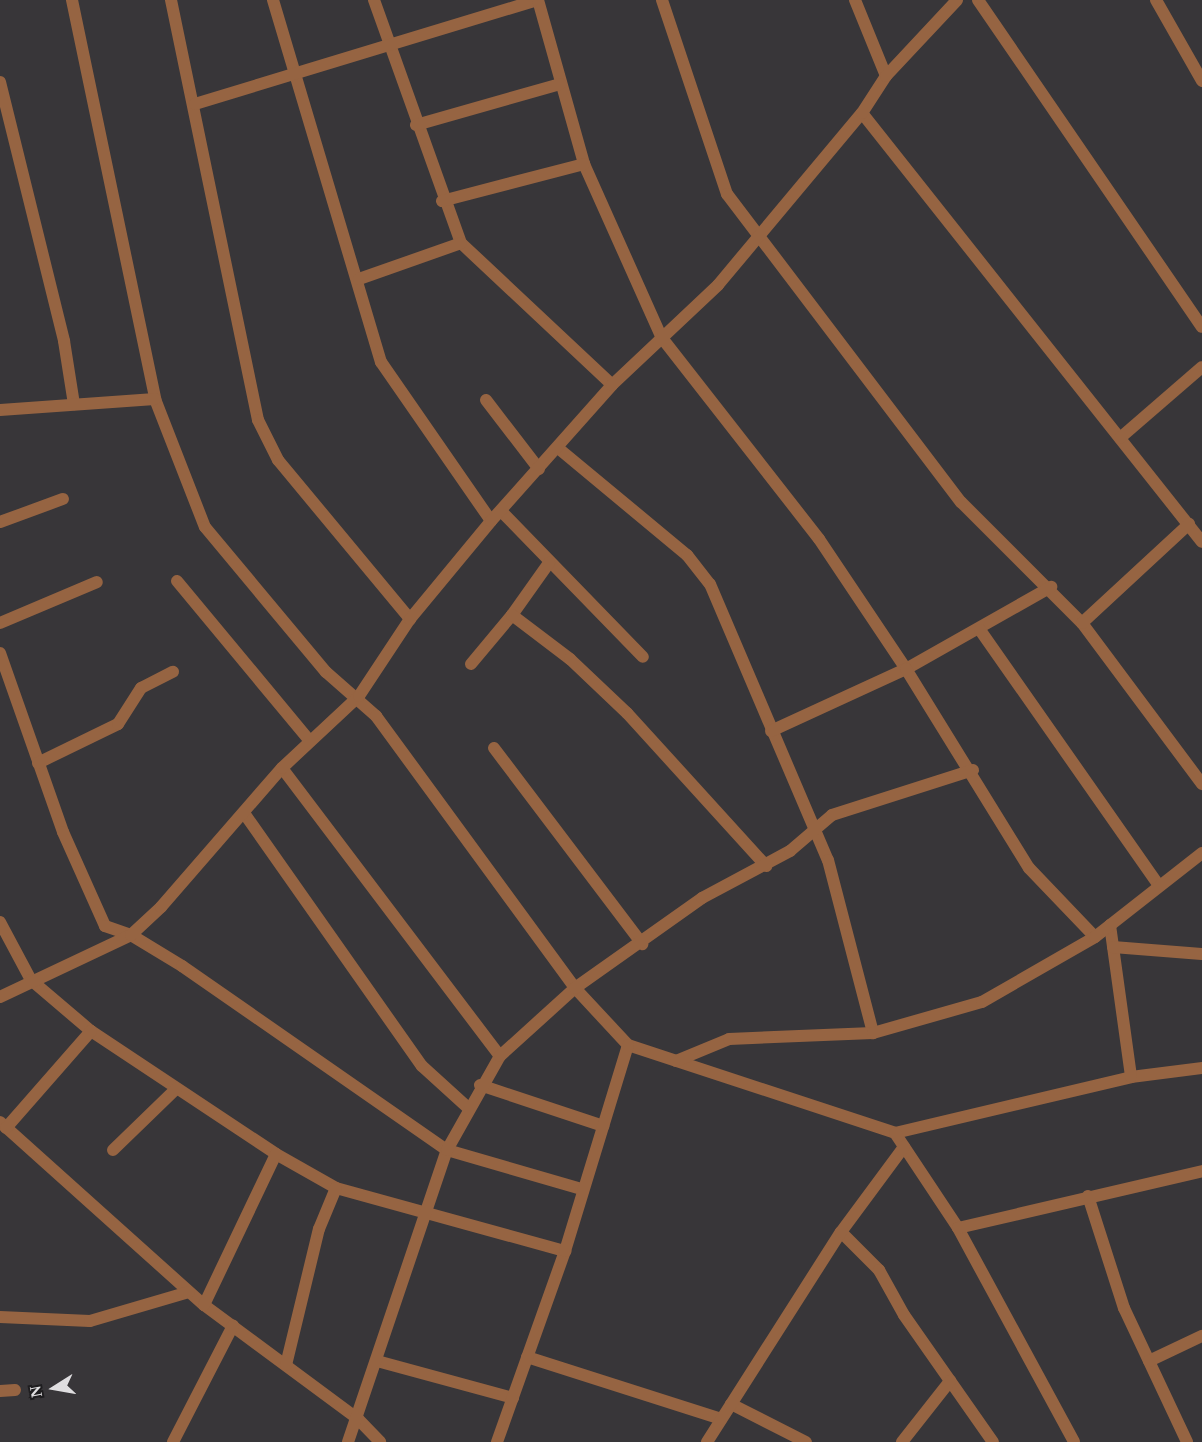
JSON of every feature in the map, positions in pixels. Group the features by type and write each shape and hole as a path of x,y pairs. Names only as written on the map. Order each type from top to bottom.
{"street":[{"path":"72,0 121,215 154,399 215,543 326,672 359,696 575,988 628,1045 895,1133 1131,1077 1202,1068"},
{"path":"171,0 195,104 258,420 269,447 410,619"},
{"path":"273,0 390,379 492,521"},
{"path":"374,0 388,48 442,201 460,243 612,385"},
{"path":"195,104 388,48 538,0 584,164 662,338 819,539 973,770 1029,868 1095,937"},
{"path":"662,0 727,194 961,502 1051,586 1082,623 1202,784"},
{"path":"855,0 886,76"},
{"path":"0,997 31,980 131,935 282,768 359,696 410,619 492,521 612,385 662,338 759,238 862,113 886,76 957,0"},
{"path":"978,0 1202,327"},
{"path":"1156,0 1202,81"},
{"path":"0,82 64,341 74,404"},
{"path":"416,125 560,84"},
{"path":"862,113 1202,542"},
{"path":"442,201 584,164"},
{"path":"359,279 460,243"},
{"path":"1120,438 1202,367"},
{"path":"0,410 154,399"},
{"path":"486,400 538,469"},
{"path":"558,448 687,555 710,584 814,827 851,935 873,1033"},
{"path":"0,522 63,499"},
{"path":"502,512 549,563 644,657"},
{"path":"1082,623 1189,524"},
{"path":"471,664 512,615 549,563"},
{"path":"177,581 310,741"},
{"path":"0,622 96,582"},
{"path":"771,731 906,669 980,630 1051,586"},
{"path":"512,615 570,659 627,713 766,866"},
{"path":"980,630 1159,886"},
{"path":"0,653 3,673 98,917 105,926 131,935 447,1150 581,1189"},
{"path":"38,763 118,724 141,688 173,672"},
{"path":"494,748 642,944"},
{"path":"282,768 500,1056"},
{"path":"348,1442 358,1419 424,1213 447,1150 467,1107 500,1056 575,988 642,944 702,898 766,866 814,827 841,811 973,770"},
{"path":"243,813 422,1066 467,1107"},
{"path":"676,1061 729,1039 873,1033 982,1002 1095,937 1202,853"},
{"path":"0,922 31,980 91,1031 276,1154 336,1188 565,1251"},
{"path":"1110,925 1131,1077"},
{"path":"1113,947 1202,954"},
{"path":"91,1031 3,1125 204,1305 358,1419 381,1442"},
{"path":"497,1442 565,1251 581,1189 628,1045"},
{"path":"480,1085 603,1126"},
{"path":"112,1150 176,1089"},
{"path":"895,1133 958,1228 1074,1442"},
{"path":"707,1442 841,1232 904,1147"},
{"path":"204,1305 276,1154"},
{"path":"958,1228 1202,1171"},
{"path":"286,1365 319,1229 336,1188"},
{"path":"1088,1196 1124,1308 1187,1442"},
{"path":"841,1232 879,1270 950,1381 993,1442"},
{"path":"0,1317 90,1321 125,1315 189,1292"},
{"path":"173,1442 233,1326"},
{"path":"1149,1361 1202,1336"},
{"path":"527,1358 721,1419"},
{"path":"377,1361 513,1398"},
{"path":"902,1442 950,1381"},
{"path":"0,1391 15,1390"},
{"path":"732,1404 806,1442"}]}
